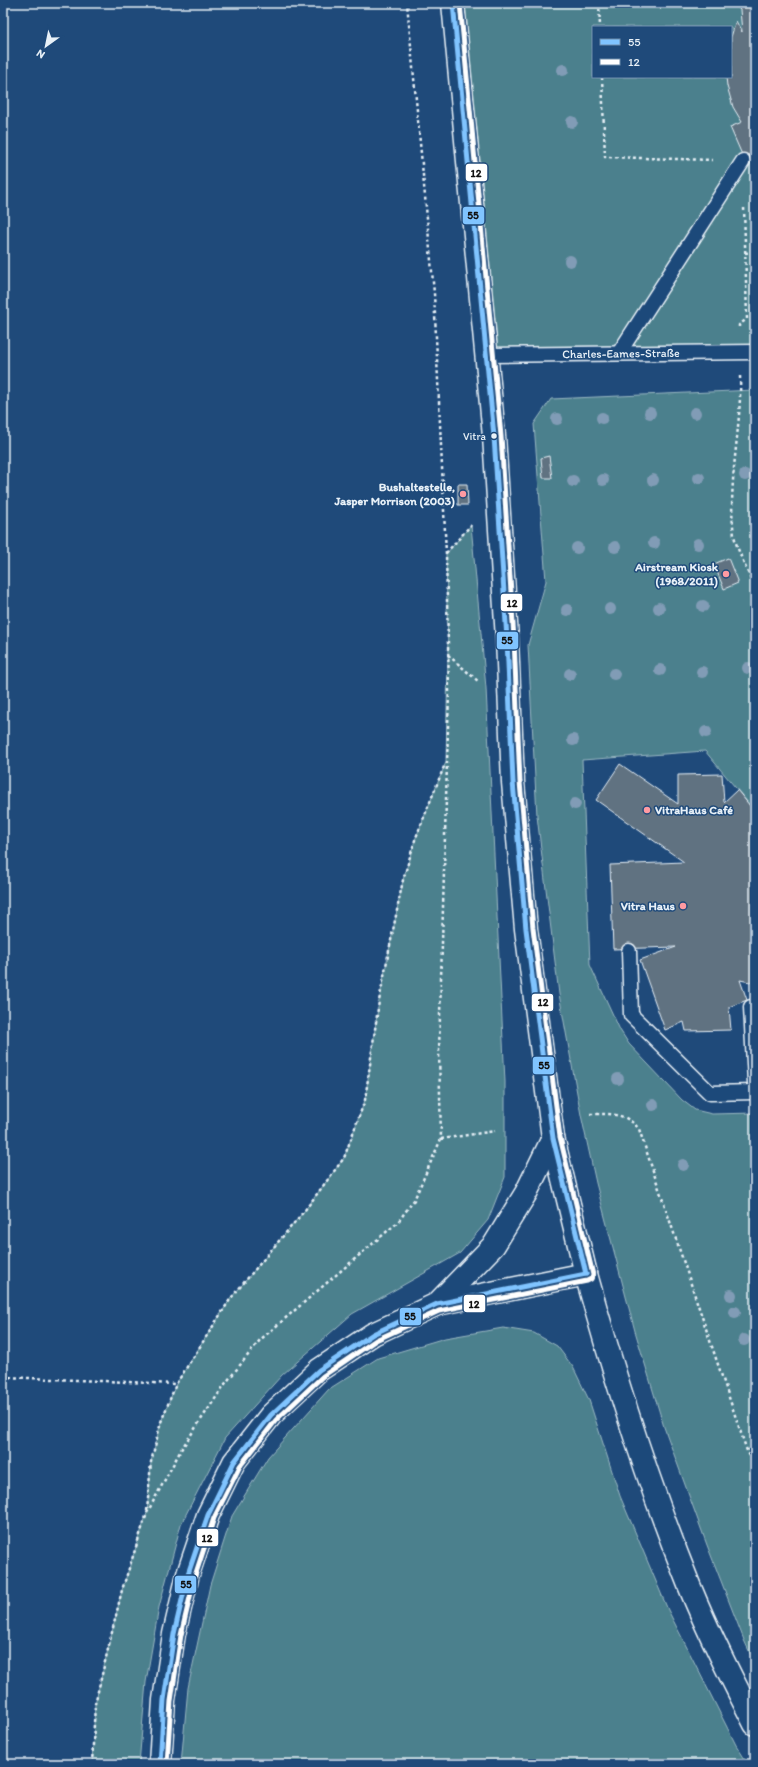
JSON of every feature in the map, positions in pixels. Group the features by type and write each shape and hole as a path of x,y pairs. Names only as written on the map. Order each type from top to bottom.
{"street":[{"path":"453,3 488,355 507,639 514,798 526,929 553,1138 586,1274 612,1368 644,1466 689,1586 732,1680 755,1724"},
{"path":"437,1304 494,1245 526,1193 553,1138"},
{"path":"160,1764 165,1693 174,1634 188,1574 208,1515 234,1462 271,1415 319,1370 373,1334 437,1304 586,1274"}],"lane":[{"path":"619,353 743,161"},
{"name":"Charles-Eames-Straße","path":"488,355 619,353 739,354 755,352"},
{"path":"629,951 631,1015 710,1093 755,1092"},
{"path":"751,1007 755,1083"}],"path":[{"path":"92,1764 95,1704 122,1590 147,1513 182,1448 225,1384 260,1340 398,1222 414,1200 441,1139 439,1051 449,691 446,554 434,292 407,3"},
{"path":"599,3 600,26"},
{"path":"602,78 605,158 743,161 747,319 739,325 740,396 732,481 734,536 755,589"},
{"path":"745,253 755,252"},
{"path":"446,554 471,525"},
{"path":"147,1513 151,1462 161,1422 176,1384 231,1298 305,1210 344,1158 365,1100 379,1001 403,880 415,840 446,762"},
{"path":"755,830 753,832 755,837"},
{"path":"590,1114 621,1116 633,1122 639,1129 747,1451 755,1464"},
{"path":"441,1139 495,1131"},
{"path":"3,1377 176,1384"}],"green space":[{"path":"453,3 755,3 755,352 488,355"},
{"path":"755,390 755,811 705,751 582,760 590,965 620,1030 629,1044 682,1100 695,1110 712,1114 755,1113 755,1664 744,1640 707,1545 664,1427 635,1331 596,1183 581,1115 559,994 537,816 528,645 546,581 534,424 551,399"},
{"path":"471,525 486,688 505,1082 505,1177 488,1220 460,1253 352,1314 282,1375 225,1438 181,1524 159,1607 146,1682 139,1764 92,1764 95,1704 122,1590 147,1513 151,1462 161,1422 176,1384 231,1298 305,1210 344,1158 365,1100 379,1001 403,880 415,840 446,762 448,655 446,554"},
{"path":"503,1328 534,1333 557,1346 573,1367 589,1400 620,1496 668,1610 736,1745 748,1764 181,1764 188,1688 210,1585 232,1516 268,1457 329,1389 378,1358 445,1338"}],"building":[{"path":"734,3 755,3 755,153 743,157 730,127 742,122 733,107 726,78 732,78 732,34 736,21 742,32 740,10"},
{"path":"549,456 552,478 543,478 541,458"},
{"name":"Bushaltestelle, Jasper Morrison (2003)","path":"458,484 467,484 468,505 458,505"},
{"name":"Airstream Kiosk (1968/2011)","path":"728,558 738,583 724,589 714,564"},
{"name":"Vitra Haus","path":"620,764 678,804 678,775 722,774 724,802 737,790 755,812 755,983 740,980 747,1000 729,1007 731,1030 686,1031 684,1022 665,1030 640,960 676,947 613,949 610,865 684,862 596,800"}],"transit line":[{"name":"55","path":"453,3 494,436 507,639 513,782 526,929 553,1138 586,1274"},
{"name":"12","path":"167,1764 171,1701 181,1635 195,1576 214,1518 240,1466 276,1420 323,1376 376,1340 439,1311 587,1281 591,1279 593,1275 560,1137 533,928 520,782 514,639 501,436 460,3"},
{"name":"55","path":"160,1764 164,1700 174,1634 188,1574 208,1515 234,1462 271,1415 319,1370 373,1334 437,1304 586,1274"}],"place":[{"name":"Vitra","path":"494,436"},
{"name":"Bushaltestelle, Jasper Morrison (2003)","path":"463,494"},
{"name":"Airstream Kiosk (1968/2011)","path":"726,574"},
{"name":"VitraHaus Café","path":"647,810"},
{"name":"Vitra Haus","path":"683,906"}]}
